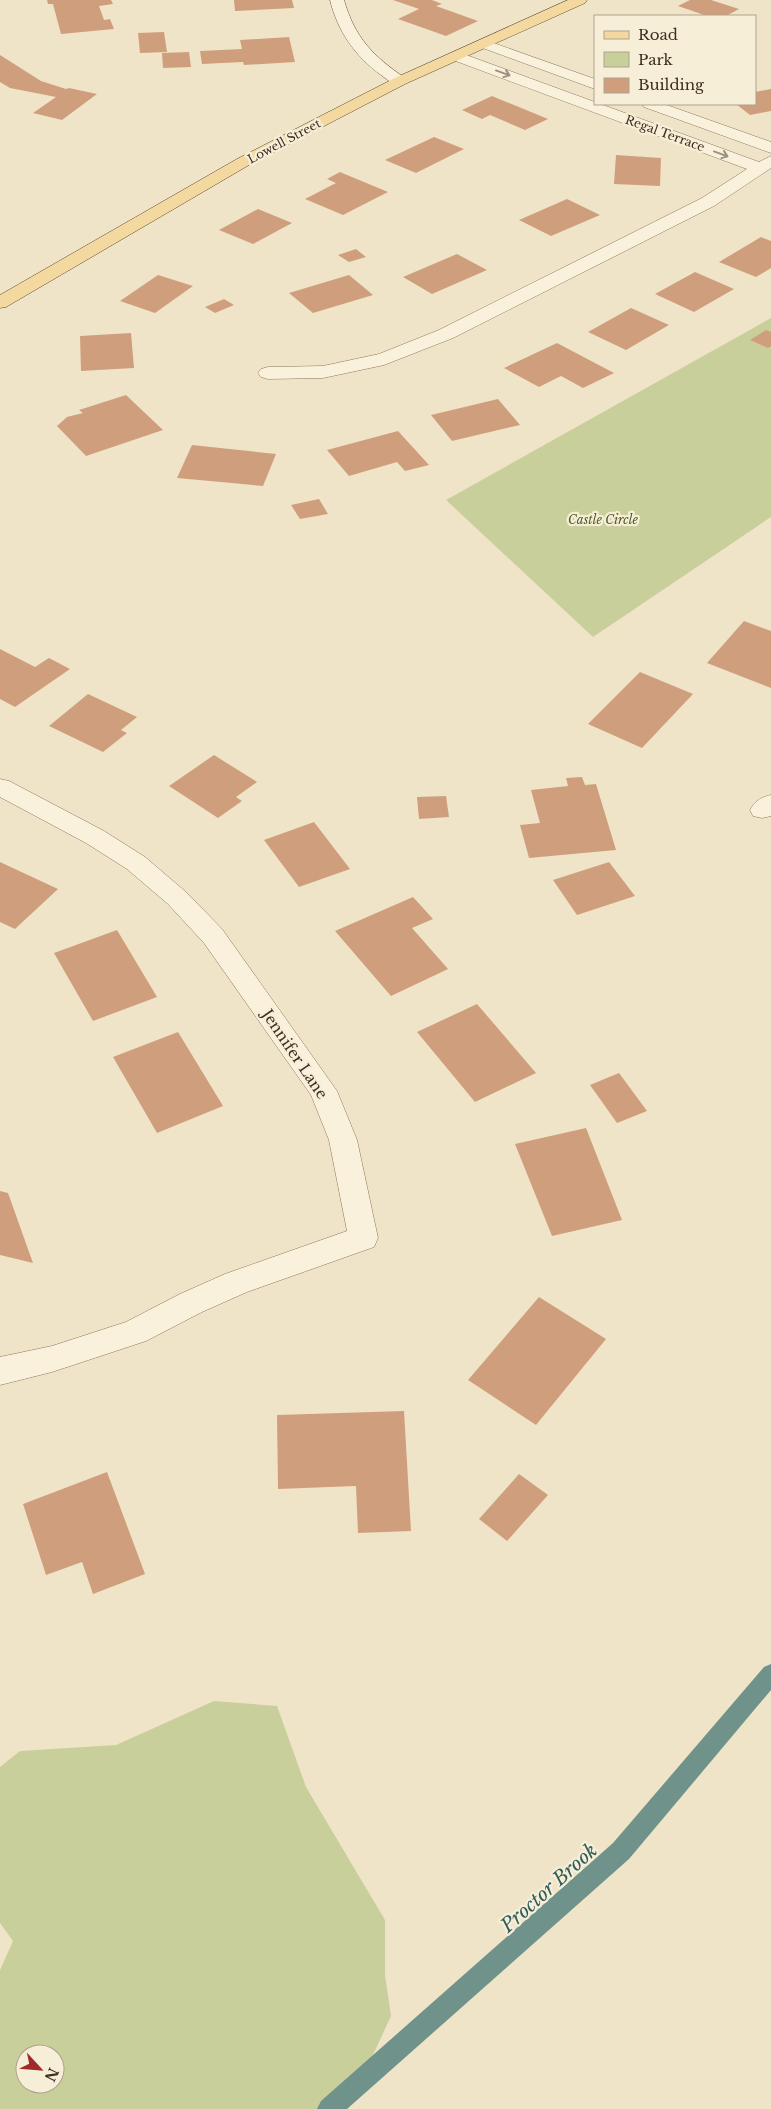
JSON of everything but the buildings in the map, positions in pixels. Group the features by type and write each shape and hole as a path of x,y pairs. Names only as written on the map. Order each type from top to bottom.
{"main road":[{"name":"Lowell Street","path":"0,303 243,162 400,81 580,0"}],"street":[{"path":"337,0 340,14 354,44 376,66 400,81"},
{"path":"485,44 594,84"},
{"name":"Regal Terrace","path":"458,56 594,104"},
{"name":"Regal Terrace","path":"596,105 766,165"},
{"name":"Regal Terrace","path":"653,105 771,148"},
{"path":"268,373 324,372 384,360 446,334 708,202 766,165"},
{"name":"Jennifer Lane","path":"0,787 95,837 136,863 177,898 213,936 323,1091 343,1140 363,1238 236,1283 191,1303 135,1332 52,1359 0,1371"}],"green space":[{"name":"Castle Circle","path":"771,318 771,517 593,637 446,500"},
{"path":"214,1701 277,1706 306,1787 385,1920 385,1975 391,2016 349,2107 346,2109 0,2109 0,1970 13,1941 0,1923 0,1767 20,1751 116,1745"}],"waterway":[{"name":"Proctor Brook","path":"329,2109 621,1851 771,1674"}]}
